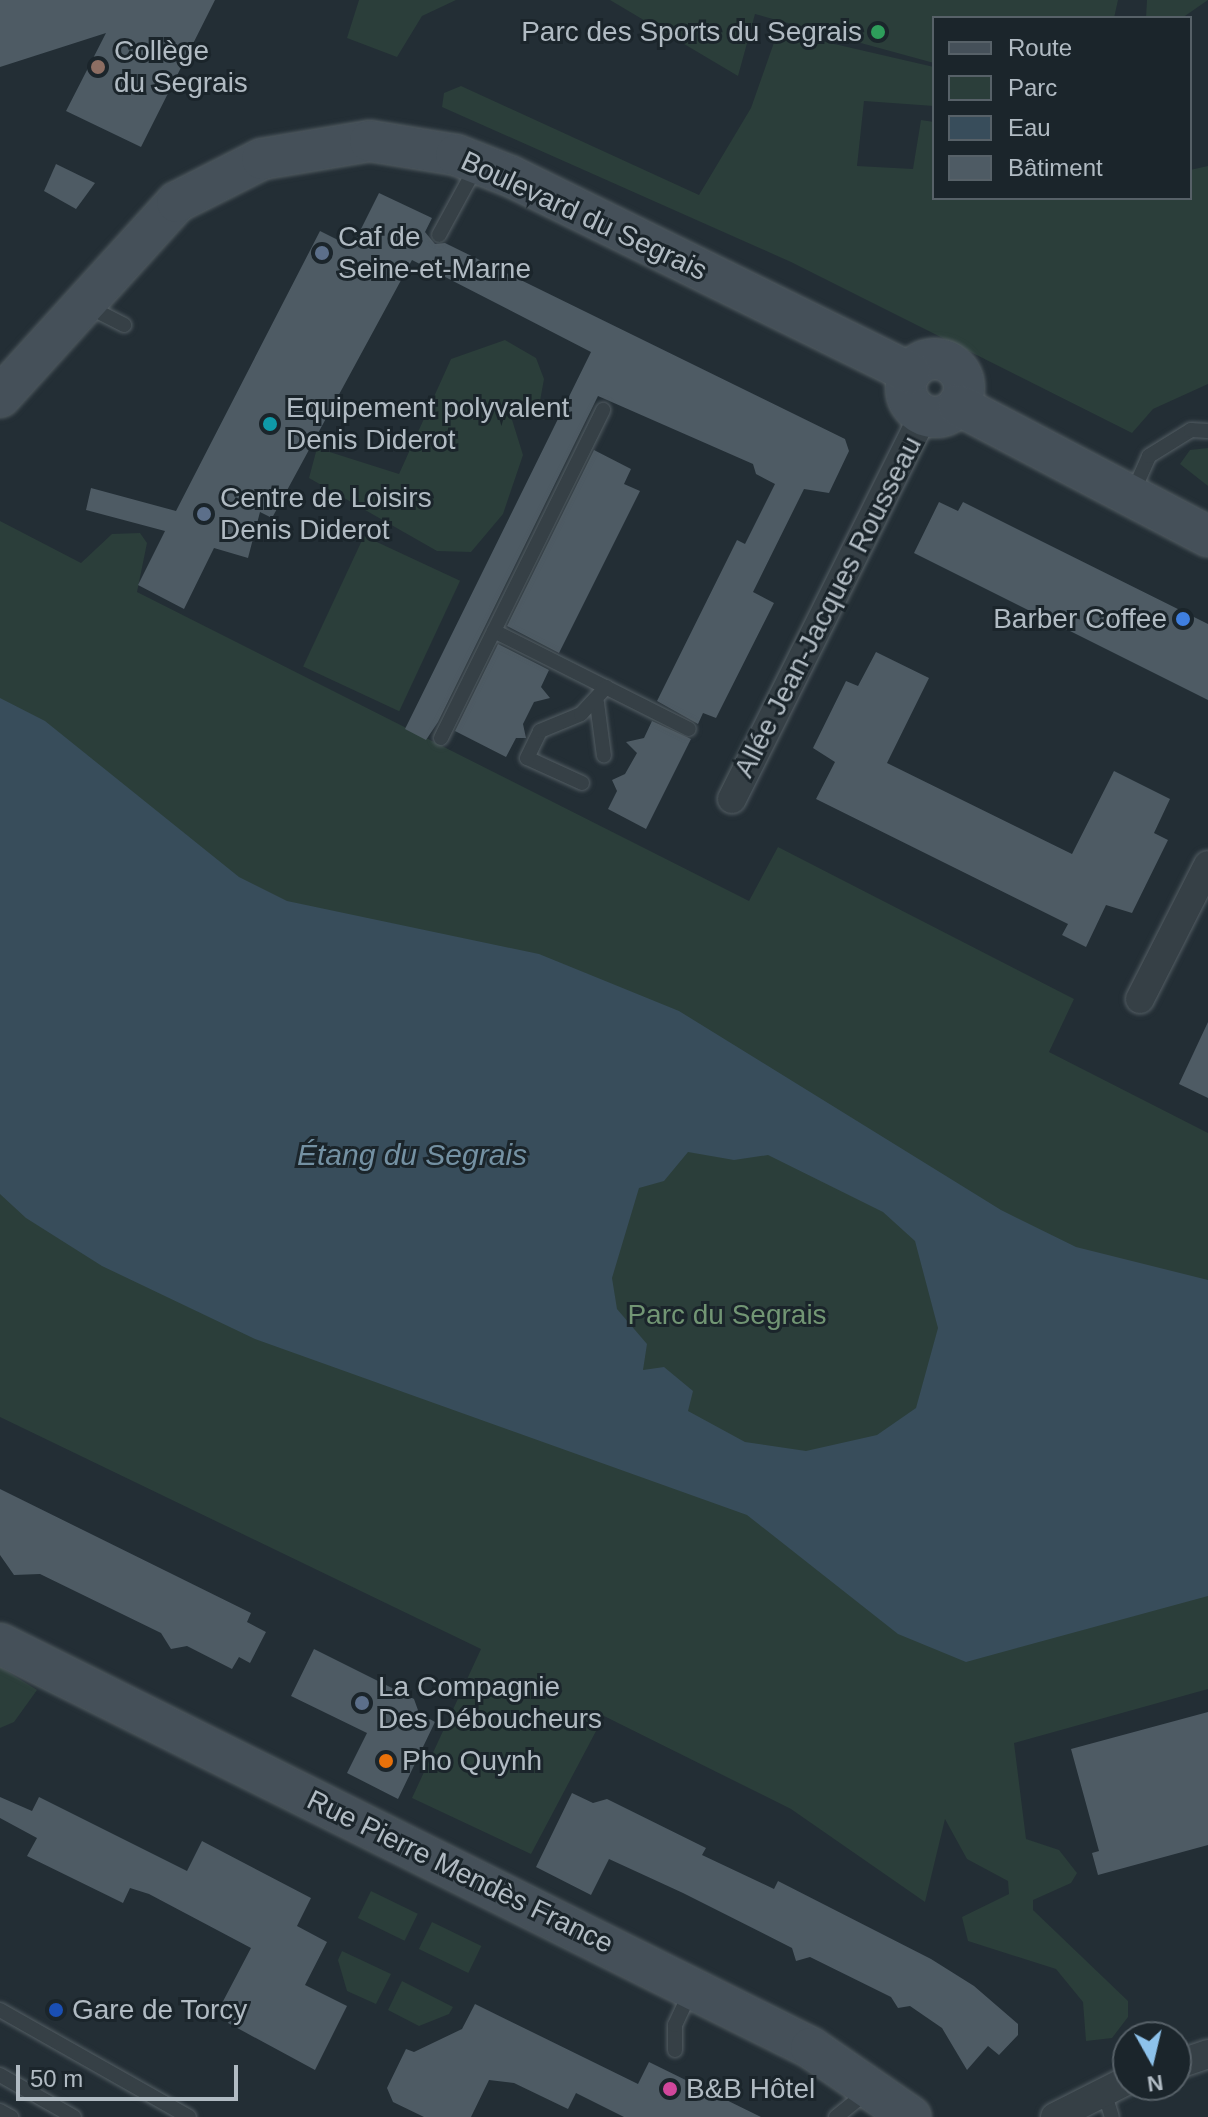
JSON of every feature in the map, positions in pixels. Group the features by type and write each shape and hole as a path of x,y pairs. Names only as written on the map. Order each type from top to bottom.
{"street":[{"name":"Boulevard du Segrais","path":"0,397 82,303 177,202 262,159 370,141 478,164 910,373"},
{"path":"949,403 957,369 940,359 910,373 907,393 949,403 1208,513"},
{"path":"949,403 1208,536"},
{"name":"Allée Jean-Jacques Rousseau","path":"732,799 949,403"},
{"path":"1140,999 1208,865"},
{"name":"Rue Pierre Mendès France","path":"0,1644 811,2048 911,2117"},
{"path":"1055,2117 1112,2086"}],"lane":[{"path":"439,235 478,164"},
{"path":"82,303 124,325"},
{"path":"441,738 603,410"},
{"path":"1138,481 1149,456 1191,430 1208,431"},
{"path":"494,631 689,729"},
{"path":"582,783 527,758 540,731 597,703 606,687"},
{"path":"597,703 604,756"},
{"path":"675,2050 675,2025 692,1988"},
{"path":"0,2010 189,2117"},
{"path":"0,2075 74,2117"},
{"path":"836,2117 870,2090"},
{"path":"0,2111 11,2117"}],"green space":[{"path":"359,0 456,0 422,16 397,57 347,38"},
{"name":"Parc des Sports du Segrais","path":"610,0 1118,0 1114,16 932,16 932,62 755,14 738,76"},
{"path":"1147,0 1208,0 1185,16 1146,16"},
{"path":"778,31 932,67 932,106 864,101 857,166 913,169 921,120 932,122 932,200 1192,200 1192,170 1208,166 1208,384 1153,409 1132,433 791,262 442,107 444,93 461,86 699,195 751,108"},
{"path":"505,340 536,358 544,379 540,401 513,402 509,410 523,455 503,514 471,552 437,551 309,478 317,448 399,474 451,359"},
{"path":"1208,448 1208,486 1180,464 1190,450"},
{"name":"Parc du Segrais","path":"0,521 81,563 112,534 140,533 147,543 137,592 749,901 778,847 1074,999 1049,1052 1208,1133 1208,1689 1014,1743 1026,1839 1059,1850 1077,1873 1071,1883 1033,1900 1033,1910 1128,2001 1128,2017 1125,2021 1112,2021 1112,2038 1086,2041 1083,2002 1056,1969 968,1941 962,1917 1009,1894 1008,1881 967,1859 945,1819 925,1902 791,1809 604,1716 531,1854 412,1798 481,1649 0,1417"},
{"path":"364,536 460,581 399,711 303,667"},
{"path":"0,1667 37,1690 14,1722 0,1728"},
{"path":"371,1891 418,1914 405,1941 358,1918"},
{"path":"432,1922 481,1946 468,1973 419,1949"},
{"path":"342,1951 391,1974 376,2004 347,1991 338,1960"},
{"path":"402,1981 453,2007 449,2014 419,2026 388,2010"}],"water":[{"name":"Étang du Segrais","path":"0,698 45,721 239,877 287,901 539,954 679,1011 1001,1210 1076,1247 1208,1280 1208,1596 966,1662 898,1634 747,1515 255,1339 102,1266 26,1218 0,1194","holes":["688,1152 734,1160 768,1155 883,1212 915,1241 938,1328 916,1408 877,1435 806,1451 745,1442 688,1411 693,1391 664,1367 643,1370 647,1344 617,1309 612,1278 639,1188 664,1181"]}],"building":[{"path":"0,0 215,0 141,147 66,111 106,33 0,67"},
{"path":"56,164 95,183 76,209 44,191"},
{"path":"379,193 432,218 425,232 435,244 445,243 845,439 849,451 829,493 804,489 753,592 774,603 716,718 703,713 698,724 657,701 737,540 745,544 775,484 756,474 753,464 598,396 438,722 426,740 405,729 591,352 412,260 272,518 260,512 248,558 214,548 184,609 138,585 165,531 86,510 91,488 176,511 320,231 352,247"},
{"path":"594,450 631,469 624,484 640,491 559,653 507,626"},
{"path":"939,502 958,511 963,502 1208,624 1208,700 914,553"},
{"path":"498,644 549,670 541,687 550,698 534,702 523,724 526,738 516,738 506,757 455,731"},
{"path":"876,652 929,678 887,763 1072,854 1114,771 1170,799 1154,833 1168,840 1132,913 1106,905 1086,947 1062,935 1068,924 816,799 835,762 813,748 846,681 858,686"},
{"path":"652,721 691,739 646,829 608,809 617,791 612,780 625,774 637,753 626,742 644,738"},
{"path":"1208,1022 1208,1098 1179,1084"},
{"path":"0,1489 251,1613 247,1622 266,1632 250,1663 239,1657 232,1669 187,1646 171,1649 161,1633 40,1574 14,1575 0,1555"},
{"path":"314,1649 414,1699 419,1713 435,1722 398,1799 347,1773 367,1733 291,1696"},
{"path":"1208,1712 1208,1845 1098,1875 1092,1853 1099,1851 1071,1749"},
{"path":"572,1793 593,1803 607,1799 706,1848 702,1855 774,1889 778,1881 931,1959 974,1986 1018,2024 1018,2035 999,2055 988,2046 967,2070 942,2028 910,2006 898,2008 891,1997 810,1957 796,1961 792,1948 683,1893 609,1859 591,1895 536,1867"},
{"path":"0,1797 32,1811 39,1797 187,1871 202,1841 311,1898 297,1926 327,1942 305,1985 347,2006 315,2070 228,2023 233,2014 220,2007 251,1948 149,1894 130,1888 123,1903 27,1856 37,1838 0,1818"},
{"path":"475,2004 638,2084 649,2062 761,2117 624,2117 576,2093 568,2109 514,2083 489,2080 471,2117 424,2117 393,2102 387,2088 406,2049 414,2052 462,2029"}],"place":[{"name":"Parc des Sports du Segrais","path":"878,32"},
{"name":"Collège du Segrais","path":"98,67"},
{"name":"Caf de Seine-et-Marne","path":"322,253"},
{"name":"Equipement polyvalent Denis Diderot","path":"270,424"},
{"name":"Centre de Loisirs Denis Diderot","path":"204,514"},
{"name":"Barber Coffee","path":"1183,619"},
{"name":"La Compagnie Des Déboucheurs","path":"362,1703"},
{"name":"Pho Quynh","path":"386,1761"},
{"name":"Gare de Torcy","path":"56,2010"},
{"name":"B&B Hôtel","path":"670,2089"}]}
